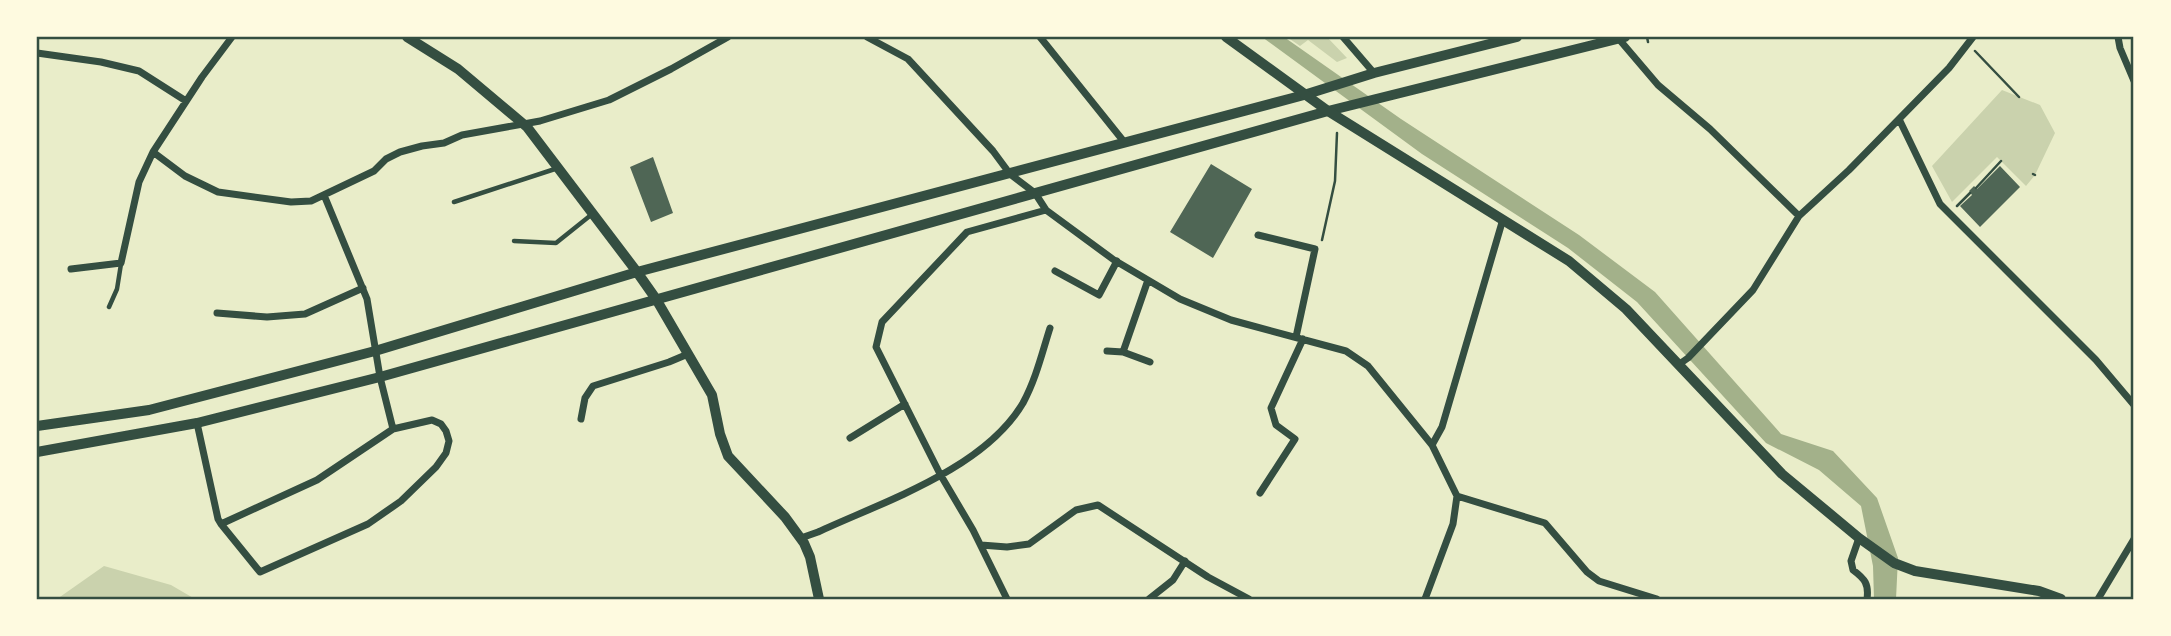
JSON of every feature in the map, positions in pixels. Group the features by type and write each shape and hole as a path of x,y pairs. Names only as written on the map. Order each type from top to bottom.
{"main road":[{"path":"1226,37 1304,96 1569,261 1683,362 1782,474 1862,540 1894,562 1915,571 2039,592 2062,599"}],"street":[{"path":"71,269 121,263 139,182 153,152 186,100 232,37"},
{"path":"407,37 453,66 536,137 637,272 656,299 712,396 720,434 729,456 801,538 810,557 819,599"},
{"path":"153,152 193,181 218,192 291,202 311,201 374,171 386,159 400,152 444,143 459,136 551,119 609,100 728,37"},
{"path":"867,37 908,59 993,151 1010,174 1035,193 1046,210 1117,261 1180,299 1231,320 1346,351 1368,366 1432,445 1457,496 1453,524 1425,599"},
{"path":"1040,37 1125,143"},
{"path":"1343,37 1372,74"},
{"path":"37,426 149,410 375,351 637,272 1517,37"},
{"path":"37,452 197,423 380,377 1328,111 1621,37 1658,85 1710,129 1799,216"},
{"path":"2118,37 2134,81"},
{"path":"1683,362 1753,290 1799,216 1949,68 1970,40"},
{"path":"37,53 101,62 139,71 186,100"},
{"path":"1899,119 1940,204 2096,360 2134,405"},
{"path":"324,195 369,306 380,377 393,429"},
{"path":"1007,599 876,347 882,322 967,232 1046,210"},
{"path":"1432,445 1442,427 1503,219"},
{"path":"1258,235 1315,249 1299,338 1271,408 1276,425 1295,439 1260,493"},
{"path":"1055,271 1099,295 1117,261"},
{"path":"1123,352 1148,279"},
{"path":"217,313 267,317 305,314 363,288"},
{"path":"801,538 940,474 961,463 996,436 1022,404 1034,380 1051,328"},
{"path":"1107,351 1123,352 1150,362"},
{"path":"581,419 585,398 593,386 688,354"},
{"path":"850,438 905,404"},
{"path":"197,423 220,523 260,572 369,523 401,501 436,467 446,453 449,441 446,430 432,420 393,429 317,480 220,523"},
{"path":"1457,496 1545,523 1587,572 1600,581 1657,599"},
{"path":"981,545 1007,547 1029,544 1076,510 1098,505 1185,562 1249,599"},
{"path":"2098,599 2134,539"},
{"path":"1862,540 1851,561 1853,570 1865,579 1869,589 1867,599"},
{"path":"1149,599 1172,580 1185,562"}],"lane":[{"path":"454,202 559,168"},
{"path":"514,241 556,243 593,214"},
{"path":"109,307 117,289 121,263"}],"path":[{"path":"1647,37 1648,42"},
{"path":"1970,40 2019,97"},
{"path":"1315,249 1323,239 1332,203 1337,133"},
{"path":"1976,188 2001,161"},
{"path":"1950,213 1970,193"}],"shaded area":[{"path":"1262,37 1284,37 1401,119 1579,235 1655,292 1781,434 1833,451 1877,498 1898,558 1896,599 1874,599 1873,566 1861,506 1819,470 1766,443 1637,302 1568,248 1422,154"},
{"path":"1287,37 1327,37 1347,58 1337,62 1308,40 1300,46"},
{"path":"2002,90 2040,105 2055,133 2035,175 2026,186 1997,157 1952,202 1932,166"},
{"path":"104,566 171,585 195,599 57,599"}],"building":[{"path":"653,157 673,213 651,222 630,167"},
{"path":"1211,164 1252,189 1213,258 1170,232"},
{"path":"2000,166 2020,187 1980,227 1960,206 1972,195 1969,191 1974,186 1977,189"}]}
